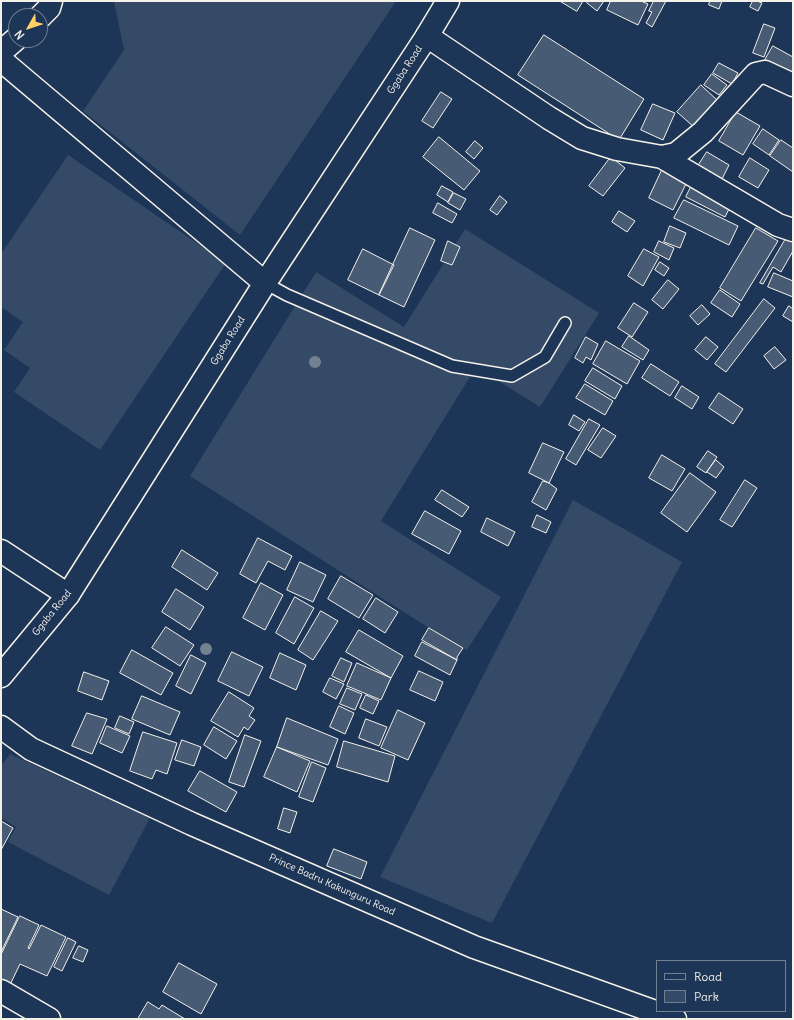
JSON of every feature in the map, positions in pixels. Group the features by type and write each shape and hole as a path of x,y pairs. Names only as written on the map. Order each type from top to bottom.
{"street":[{"name":"Ggaba Road","path":"1,676 68,595 265,283 448,1"},
{"path":"426,36 549,118 582,138 617,149 662,157 778,225 793,230"},
{"path":"1,60 265,283"},
{"path":"662,157 676,154 702,132 756,74 766,72 793,85"},
{"path":"1,551 68,595"},
{"name":"Prince Badru Kakunguru Road","path":"1,727 31,749 192,824 474,947 675,1019"},
{"path":"1,991 49,1019"}],"lane":[{"path":"265,283 287,295 452,366 512,376 545,357 565,322"}],"green space":[{"path":"114,1 396,1 240,235 83,111 124,50"},
{"path":"68,155 226,263 100,450 14,392 30,368 4,350 23,322 1,307 1,254"},
{"path":"465,229 599,313 540,407 476,367 381,521 501,597 467,650 429,628 190,476 316,272 404,327"},
{"path":"573,500 682,562 492,923 380,877"},
{"path":"10,754 150,818 109,895 8,842 16,827 1,818 1,766"}],"building":[{"path":"560,1 583,1 577,11"},
{"path":"588,1 604,1 597,11 587,3"},
{"path":"611,1 641,1 648,4 638,25 607,10"},
{"path":"654,1 666,1 652,27 646,23 652,12 649,11"},
{"path":"710,1 722,1 719,9 709,5"},
{"path":"753,1 762,3 758,11 750,7"},
{"path":"764,24 775,28 764,57 753,53"},
{"path":"544,35 644,99 619,140 518,75"},
{"path":"773,46 793,57 793,76 765,60"},
{"path":"719,63 738,73 732,84 713,73"},
{"path":"712,74 727,85 719,95 704,85"},
{"path":"701,85 718,101 695,128 677,112"},
{"path":"441,92 452,99 433,128 422,121"},
{"path":"653,104 675,113 663,140 641,130"},
{"path":"736,112 760,126 743,155 719,141"},
{"path":"763,129 779,140 769,155 753,144"},
{"path":"439,137 480,171 464,190 423,157"},
{"path":"781,140 793,148 793,172 770,156"},
{"path":"475,141 483,148 474,159 466,152"},
{"path":"707,152 729,165 722,179 698,166"},
{"path":"611,157 625,168 603,196 589,186"},
{"path":"750,158 769,170 758,188 739,177"},
{"path":"663,168 688,180 673,210 649,198"},
{"path":"692,185 731,205 725,217 686,197"},
{"path":"442,186 453,192 448,202 437,195"},
{"path":"454,193 466,199 460,210 448,203"},
{"path":"500,196 507,202 497,215 490,210"},
{"path":"684,200 738,226 729,245 674,218"},
{"path":"438,203 457,214 452,223 433,213"},
{"path":"619,211 635,221 627,232 612,222"},
{"path":"670,226 686,233 680,248 664,242"},
{"path":"410,228 435,240 404,307 379,295"},
{"path":"756,228 778,241 741,301 720,288"},
{"path":"788,235 793,238 793,251 781,272 773,267 763,284 760,283"},
{"path":"448,241 460,247 452,265 441,261"},
{"path":"659,241 674,248 669,260 654,252"},
{"path":"363,249 394,265 379,295 348,280"},
{"path":"644,249 659,257 643,286 628,276"},
{"path":"660,262 669,268 664,276 655,270"},
{"path":"774,273 793,281 793,297 768,287"},
{"path":"668,280 679,289 663,309 652,300"},
{"path":"720,290 740,304 732,317 711,303"},
{"path":"764,299 775,308 726,372 715,364"},
{"path":"634,303 648,312 632,337 618,328"},
{"path":"702,305 710,314 698,325 690,316"},
{"path":"789,306 793,309 793,322 783,316"},
{"path":"629,336 649,350 643,360 622,347"},
{"path":"586,337 598,344 591,360 586,357 583,363 575,358"},
{"path":"706,337 718,347 707,360 695,350"},
{"path":"606,341 640,361 627,384 593,364"},
{"path":"775,347 786,360 774,369 764,356"},
{"path":"651,364 679,382 670,396 642,378"},
{"path":"593,368 622,386 615,399 585,381"},
{"path":"585,384 613,401 605,415 576,398"},
{"path":"682,386 699,397 692,409 675,398"},
{"path":"719,393 743,409 733,424 709,408"},
{"path":"574,415 585,422 579,431 569,425"},
{"path":"589,419 600,425 576,465 566,459"},
{"path":"603,428 616,436 601,458 588,450"},
{"path":"543,443 564,452 549,483 529,473"},
{"path":"708,451 717,457 706,473 697,467"},
{"path":"662,455 685,469 672,491 649,478"},
{"path":"716,460 724,467 716,478 707,472"},
{"path":"690,473 716,492 687,532 661,513"},
{"path":"745,480 757,488 732,527 720,520"},
{"path":"543,481 549,483 557,489 546,510 532,502"},
{"path":"442,490 469,507 462,517 435,500"},
{"path":"425,511 461,531 449,554 412,534"},
{"path":"537,515 551,522 546,533 532,527"},
{"path":"487,518 515,532 508,546 481,532"},
{"path":"258,538 292,556 285,570 268,561 256,583 240,574"},
{"path":"182,550 218,573 207,590 172,567"},
{"path":"300,562 326,575 313,602 287,590"},
{"path":"341,576 373,595 359,618 328,599"},
{"path":"261,583 283,595 265,630 243,618"},
{"path":"176,589 204,607 190,630 162,612"},
{"path":"295,597 314,608 294,644 276,633"},
{"path":"376,598 398,612 385,633 363,619"},
{"path":"321,611 338,621 313,660 298,650"},
{"path":"166,627 194,645 180,666 152,648"},
{"path":"429,628 463,648 457,657 457,660 422,640"},
{"path":"359,630 403,656 391,678 346,652"},
{"path":"422,642 457,660 450,675 415,656"},
{"path":"132,650 173,673 161,695 120,673"},
{"path":"232,652 263,667 249,696 218,681"},
{"path":"280,653 306,665 296,690 270,678"},
{"path":"191,655 206,663 191,694 176,686"},
{"path":"341,658 352,663 344,682 332,676"},
{"path":"357,663 391,678 381,700 347,686"},
{"path":"419,671 443,682 435,701 410,690"},
{"path":"84,672 109,681 102,700 78,691"},
{"path":"330,678 344,684 336,699 323,692"},
{"path":"347,688 362,694 355,710 340,704"},
{"path":"229,692 254,708 249,716 255,720 248,730 244,727 238,737 211,721"},
{"path":"366,695 379,701 373,714 360,708"},
{"path":"142,696 180,712 170,735 132,719"},
{"path":"339,706 354,713 345,734 330,727"},
{"path":"398,710 425,723 408,760 381,748"},
{"path":"87,713 107,719 92,754 72,746"},
{"path":"120,716 134,722 129,734 115,728"},
{"path":"287,718 338,739 328,765 277,747"},
{"path":"366,719 387,727 379,746 359,738"},
{"path":"107,726 130,736 122,753 100,743"},
{"path":"214,727 237,741 226,759 204,745"},
{"path":"143,732 177,743 167,774 156,770 152,779 130,771"},
{"path":"245,735 261,741 244,787 229,782"},
{"path":"182,740 201,747 194,766 175,760"},
{"path":"344,741 395,756 388,782 337,767"},
{"path":"277,747 310,761 297,792 264,777"},
{"path":"312,762 326,768 313,802 299,797"},
{"path":"200,771 237,792 226,812 188,791"},
{"path":"284,808 297,812 290,833 278,829"},
{"path":"1,821 13,828 1,850"},
{"path":"334,849 367,862 361,879 327,866"},
{"path":"1,909 18,917 1,952"},
{"path":"20,916 39,925 28,948 29,949 41,925 66,937 47,976 20,964 8,989 1,985 1,955"},
{"path":"68,938 76,942 62,971 54,967"},
{"path":"79,946 88,950 83,962 73,958"},
{"path":"179,963 217,984 201,1014 163,992"},
{"path":"148,1002 159,1009 162,1005 185,1019 138,1019"}]}
